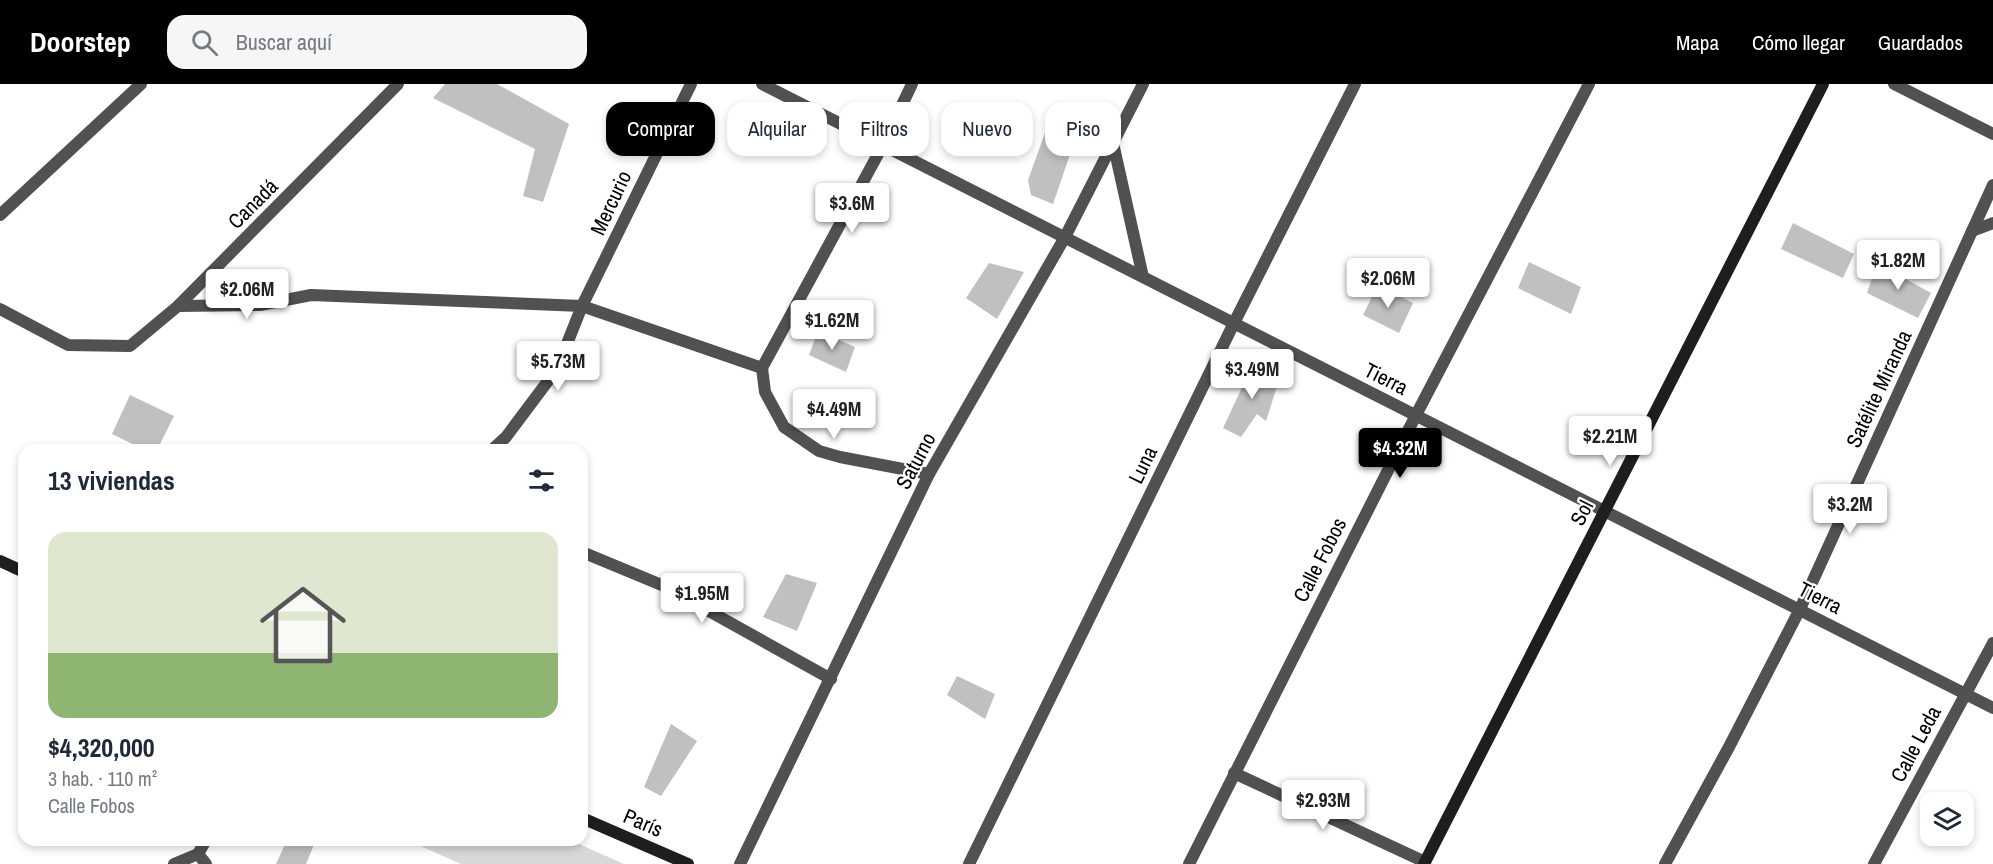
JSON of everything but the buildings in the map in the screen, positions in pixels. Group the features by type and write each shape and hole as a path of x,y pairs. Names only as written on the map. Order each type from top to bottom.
{"street":[{"path":"0,215 140,84"},
{"name":"Canadá","path":"0,309 68,345 130,346 178,306 398,84"},
{"name":"Mercurio","path":"499,444 507,437 557,369 582,306 691,84"},
{"name":"Tierra","path":"762,84 839,123"},
{"path":"903,102 912,84"},
{"name":"Saturno","path":"1121,127 1143,84"},
{"name":"Luna","path":"969,864 1234,323 1355,84"},
{"name":"Calle Fobos","path":"1189,864 1416,415 1589,84"},
{"name":"Sol","path":"1425,863 1823,84"},
{"path":"1894,84 1993,134"},
{"path":"877,156 762,368 765,392 784,427 819,451 929,474"},
{"name":"Tierra","path":"905,156 1993,708"},
{"name":"Saturno","path":"740,864 929,474 1065,237 1106,156"},
{"path":"1116,156 1143,277"},
{"name":"Satélite Miranda","path":"1665,864 1730,747 1800,609 1993,185"},
{"path":"1972,231 1993,223"},
{"path":"178,306 260,305 311,295 582,306 762,368"},
{"path":"588,554 664,586 831,679"},
{"path":"0,561 18,569"},
{"name":"Calle Leda","path":"1874,864 1993,643"},
{"path":"1234,773 1425,863"},
{"name":"París","path":"588,821 687,864"},
{"path":"174,864 202,859"}],"shaded area":[{"path":"420,846 584,846 624,864 461,864"}]}
